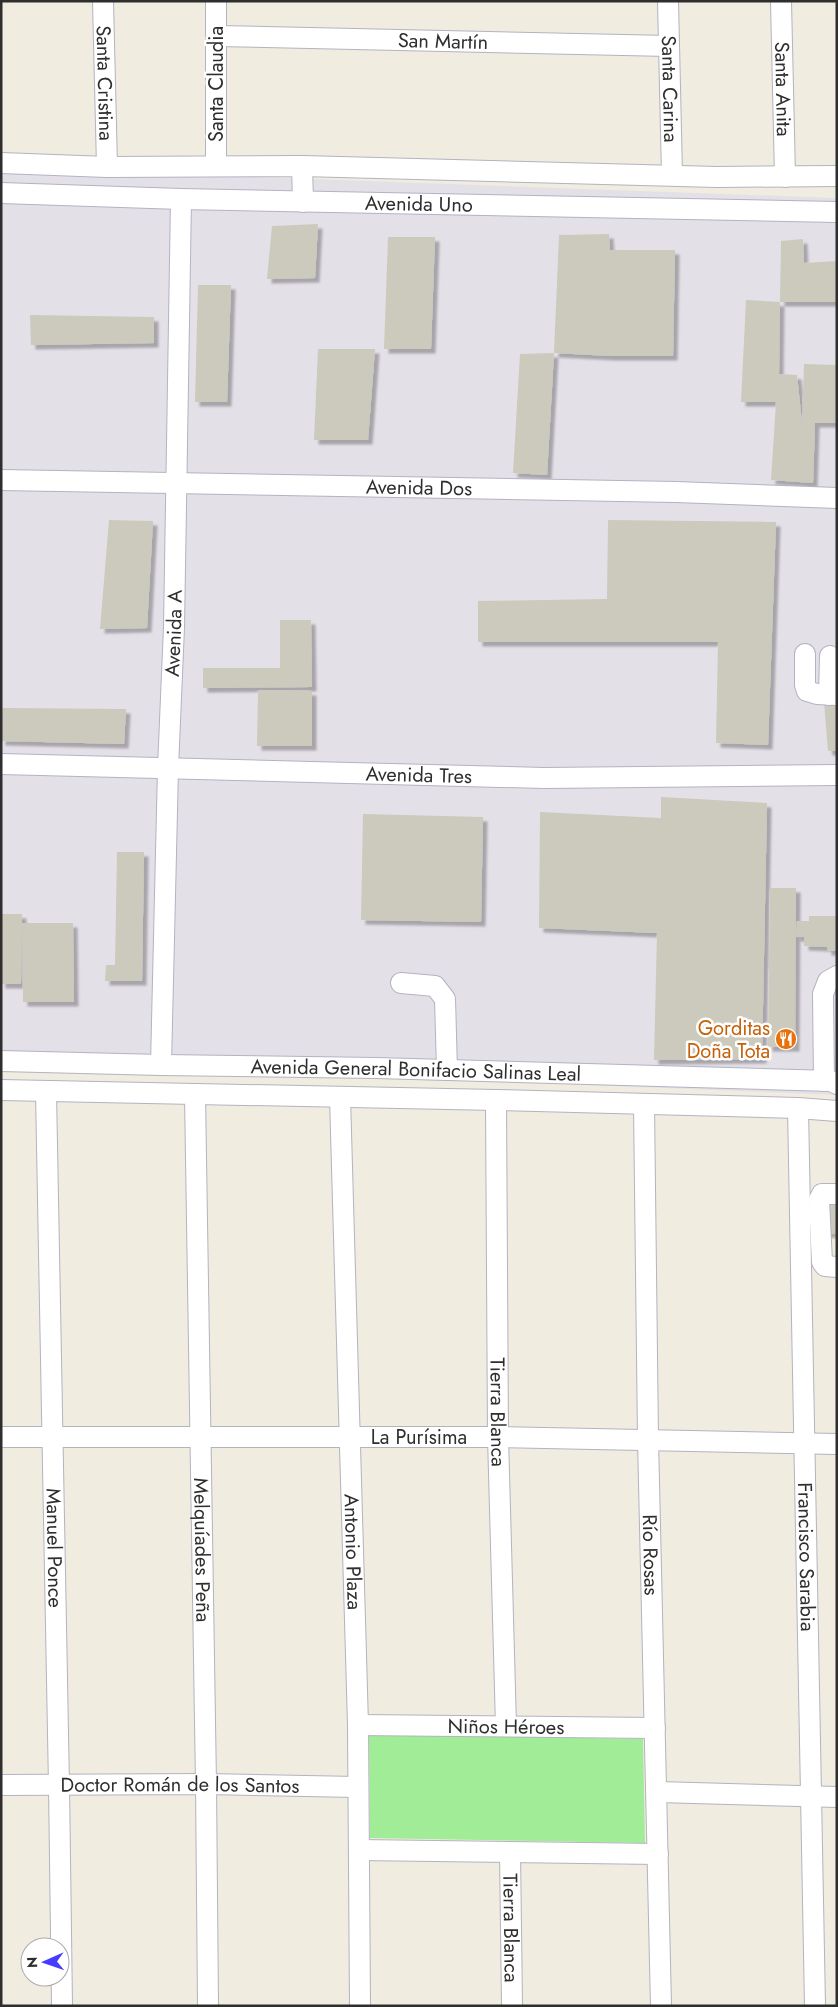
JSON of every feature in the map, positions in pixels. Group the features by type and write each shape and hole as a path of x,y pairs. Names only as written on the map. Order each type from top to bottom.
{"street":[{"name":"Santa Cristina","path":"103,1 107,167"},
{"name":"Santa Claudia","path":"216,1 216,166"},
{"name":"Santa Carina","path":"668,1 672,175"},
{"name":"Santa Anita","path":"781,1 784,176"},
{"name":"San Martín","path":"217,36 669,46"},
{"name":"Avenida Uno","path":"1,163 107,167 302,166 717,177 837,176"},
{"path":"302,166 303,202"},
{"path":"717,177 717,210"},
{"name":"Avenida Uno","path":"1,193 181,200 837,212"},
{"name":"Avenida A","path":"161,1065 168,768 174,627 181,200"},
{"name":"Avenida Dos","path":"1,480 676,492 837,498"},
{"path":"805,654 805,685 807,691 833,695 830,656"},
{"name":"Avenida Tres","path":"1,764 544,778 837,775"},
{"path":"832,1081 823,994 828,981 837,976"},
{"path":"401,983 435,986 445,999 447,1070"},
{"name":"Avenida General Bonifacio Salinas Leal","path":"1,1060 832,1081"},
{"path":"376,1068 376,1098"},
{"path":"669,1078 715,1106"},
{"path":"1,1090 496,1100 798,1108 837,1111"},
{"name":"Manuel Ponce","path":"46,1092 62,2006"},
{"name":"Melquíades Peña","path":"195,1095 208,2006"},
{"name":"Antonio Plaza","path":"340,1097 358,1725 360,2006"},
{"name":"Tierra Blanca","path":"496,1100 498,1437 506,1726"},
{"name":"Río Rosas","path":"644,1104 648,1439 662,2006"},
{"name":"Francisco Sarabia","path":"798,1108 815,2006"},
{"path":"837,1194 822,1194 819,1200 822,1262 825,1266 837,1267"},
{"name":"La Purísima","path":"1,1437 498,1437 837,1444"},
{"name":"Niños Héroes","path":"358,1725 655,1728"},
{"name":"Doctor Román de los Santos","path":"1,1785 206,1784 357,1787"},
{"path":"658,1792 837,1797"},
{"path":"359,1850 658,1854"},
{"name":"Tierra Blanca","path":"510,1852 512,2006"}],"shaded area":[{"path":"1,168 837,198 837,1095 337,1075 1,1058"}],"green space":[{"path":"369,1734 643,1739 645,1843 370,1838"}],"building":[{"path":"318,224 315,278 267,279 272,226"},
{"path":"609,234 610,250 675,250 673,356 611,356 554,353 559,235"},
{"path":"388,237 435,237 431,349 384,349"},
{"path":"803,239 804,263 837,261 837,302 780,302 781,241"},
{"path":"198,285 231,285 227,402 195,402"},
{"path":"746,300 780,302 779,374 797,375 802,423 804,364 837,365 837,423 815,423 813,483 771,480 776,402 741,402"},
{"path":"30,315 154,317 154,343 31,345"},
{"path":"318,349 375,349 368,440 314,440"},
{"path":"554,353 547,475 513,473 520,354"},
{"path":"109,520 153,521 147,628 100,629"},
{"path":"608,520 776,522 768,745 716,743 718,642 478,642 478,601 607,599"},
{"path":"280,620 311,620 312,687 203,688 203,668 280,668"},
{"path":"258,690 312,691 312,746 257,746"},
{"path":"824,702 837,702 837,751 828,751"},
{"path":"1,708 126,709 124,744 1,741"},
{"path":"661,797 767,803 762,1059 654,1060 657,933 539,928 540,812 661,818"},
{"path":"363,814 483,817 481,922 361,920"},
{"path":"117,852 144,852 142,981 105,981 106,965 115,965"},
{"path":"770,888 796,888 795,1047 768,1047"},
{"path":"1,914 22,914 21,984 1,984"},
{"path":"809,916 837,916 837,951 827,951 827,947 804,946 804,937 796,937 797,921 809,921"},
{"path":"22,923 73,923 74,1002 23,1002"},
{"path":"837,1195 837,1233 825,1234 824,1196"}],"place":[{"name":"Gorditas Doña Tota","path":"786,1039"}]}
